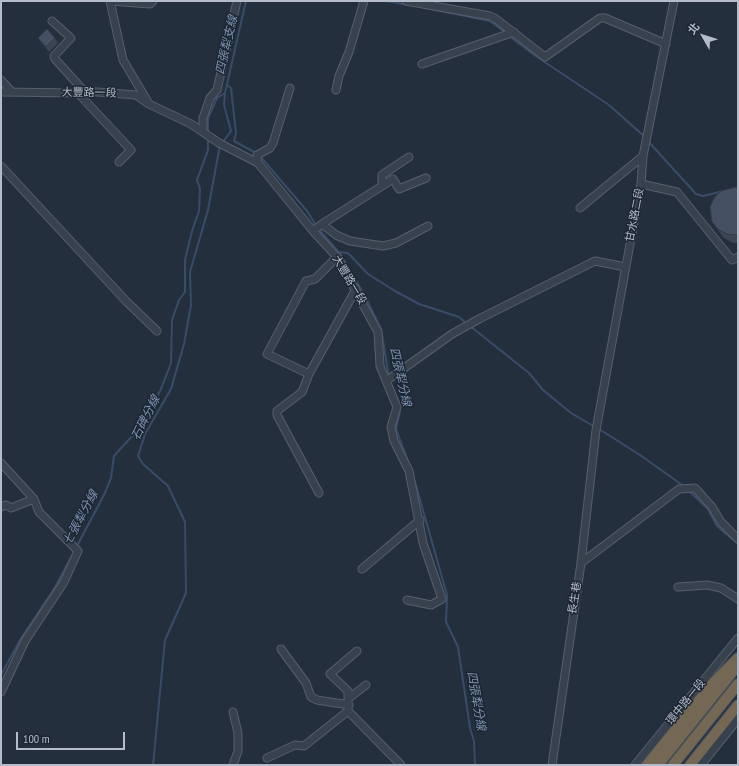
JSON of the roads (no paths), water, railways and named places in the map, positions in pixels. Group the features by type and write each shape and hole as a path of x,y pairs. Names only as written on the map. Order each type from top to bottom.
{"highway":[{"path":"647,765 714,682 738,658"},
{"path":"658,765 738,665"},
{"path":"673,765 738,684"},
{"path":"690,765 738,705"}],"street":[{"path":"149,104 123,60 110,1 150,4 153,1"},
{"path":"203,132 203,118 210,98 216,90 237,1"},
{"path":"336,90 339,76 349,52 364,1"},
{"path":"406,1 490,16 514,32 545,57 600,18 605,18 666,44"},
{"name":"甘水路二段","path":"596,430 641,184 643,156 674,1"},
{"path":"52,21 71,38 54,56 54,59 131,150 118,162"},
{"path":"422,64 514,32"},
{"path":"1,80 12,92"},
{"path":"258,163 257,155 270,148 273,143 290,88"},
{"name":"大豐路一段","path":"1,92 81,92 136,95 149,104 191,124 219,143 258,163 313,231 337,257 356,289 378,332 380,366 394,396 397,407 391,426 394,441 409,471 420,520 423,542 442,599 431,605 407,600"},
{"path":"580,208 643,156"},
{"path":"382,186 382,175 409,157"},
{"path":"1,166 126,301 156,330"},
{"path":"313,231 393,179 398,189 426,178"},
{"path":"641,184 677,192 732,260 738,256"},
{"path":"322,224 336,235 350,241 383,246 396,243 428,226"},
{"path":"309,374 267,354 306,282 316,279 337,257"},
{"path":"386,381 452,334 595,261 626,267"},
{"path":"319,493 277,415 277,412 302,392 309,374 356,289"},
{"name":"長生巷","path":"552,765 581,563 596,430"},
{"path":"1,463 34,499 39,512 78,551 64,582 25,641 1,692"},
{"path":"581,563 679,489 695,488 712,507 721,522 738,539"},
{"path":"1,507 6,505 11,508 34,499"},
{"path":"362,569 420,520"},
{"path":"678,587 714,586 721,588 738,599"},
{"name":"環中路一段","path":"635,765 738,638"},
{"path":"281,650 306,683 310,697 317,700 349,705"},
{"path":"357,651 330,674 348,691 349,705 401,765"},
{"path":"267,758 295,745 304,746 349,705 366,685"},
{"path":"233,712 238,733 238,751 233,765"},
{"path":"701,765 738,719"}],"waterway":[{"name":"四張犁支線","path":"223,142 231,131 224,105 225,93 246,1"},
{"path":"387,1 408,5"},
{"path":"426,8 490,21 506,33"},
{"path":"509,36 537,57 609,105 645,137"},
{"name":"四張犁分線","path":"227,85 231,88 236,133 234,141 256,153"},
{"name":"七張犁分線","path":"208,133 208,118 217,98 225,93"},
{"name":"七張犁分線","path":"77,546 105,493 111,478 114,456 143,424 161,389 171,363 172,320 179,300 185,292 185,260 192,231 199,211 200,189 197,180 208,150 208,138"},
{"path":"648,141 696,194 703,196 732,189"},
{"name":"石碑分線","path":"153,765 165,640 186,593 185,522 168,486 143,464 138,456 145,434 171,389 184,344 191,305 190,272 208,210 220,145"},
{"name":"四張犁分線","path":"259,155 307,211 317,227 341,255 365,296 381,329 389,377"},
{"path":"339,252 348,253 368,274 395,291 419,304 459,317 466,323"},
{"path":"470,326 529,373 543,390 571,413 595,427"},
{"name":"四張犁分線","path":"399,407 400,411 396,429 409,464"},
{"path":"599,429 640,455 685,487"},
{"name":"四張犁分線","path":"413,475 447,595 446,622 458,647 470,728 474,741 475,765"},
{"path":"689,491 708,509 717,526 738,544"},
{"name":"七張犁分線","path":"1,675 20,640 54,589 75,550"}]}
